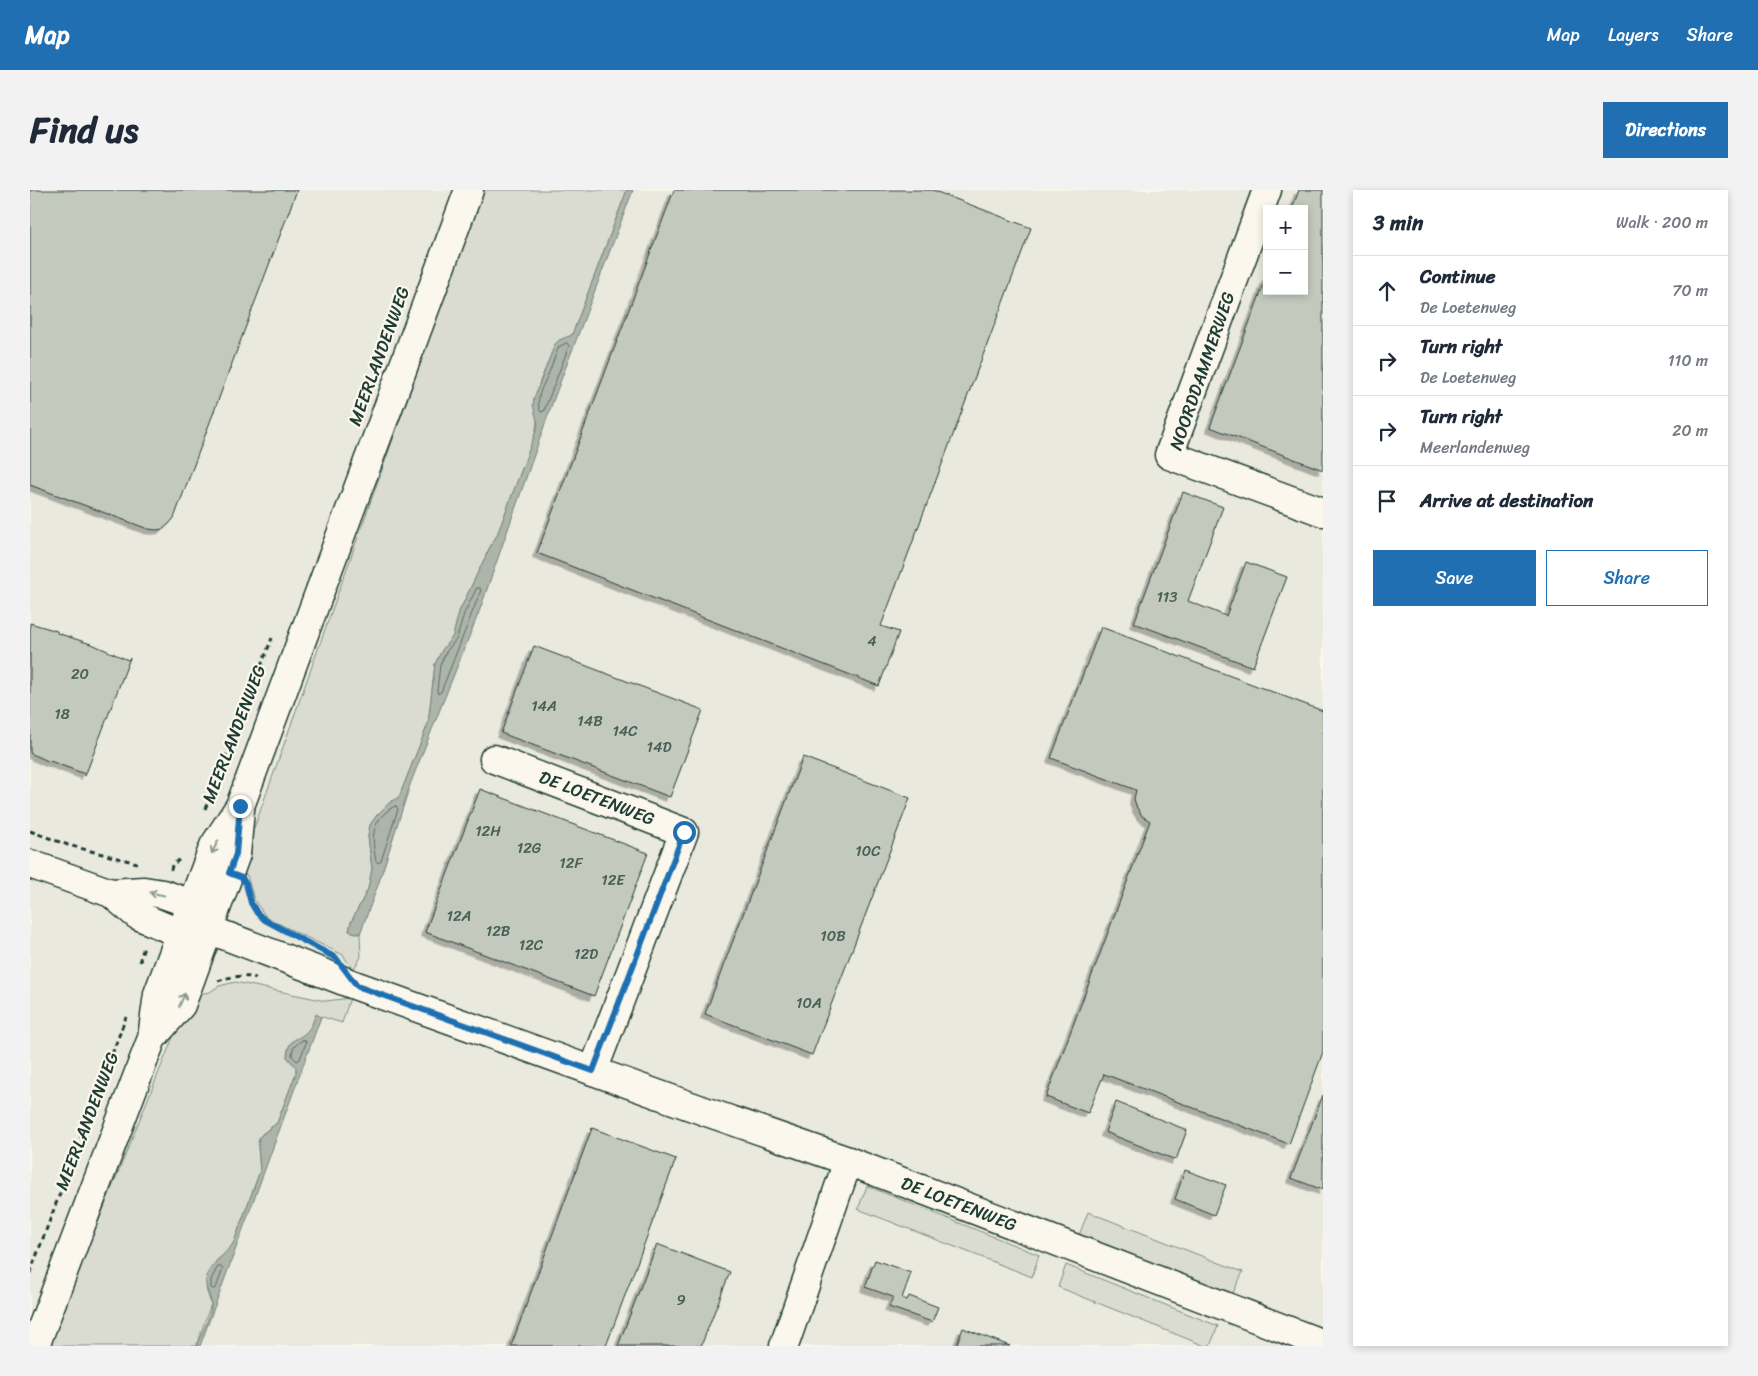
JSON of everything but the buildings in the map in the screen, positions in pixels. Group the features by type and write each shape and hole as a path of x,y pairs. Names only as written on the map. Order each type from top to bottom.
{"street":[{"name":"MEERLANDENWEG","path":"207,864 236,854 240,806 469,190"},
{"name":"NOORDDAMMERWEG","path":"1267,190 1170,455 1323,512"},
{"name":"DE LOETENWEG","path":"494,759 684,832 593,1071"},
{"path":"30,864 111,893 137,915 181,934 208,929 192,904 163,894 144,891 111,893"},
{"name":"MEERLANDENWEG","path":"165,978 207,864"},
{"name":"MEERLANDENWEG","path":"165,978 208,929 207,864"},
{"name":"DE LOETENWEG","path":"208,929 357,986 848,1161 1323,1344"},
{"name":"MEERLANDENWEG","path":"35,1346 152,1038 181,1005 165,978"},
{"path":"784,1346 848,1161"}],"path":[{"name":"MEERLANDENWEG","path":"204,810 272,637"},
{"path":"30,831 146,866"},
{"path":"163,866 207,864 242,878 246,884 251,903 257,913 272,925"},
{"path":"163,894 172,865"},
{"path":"152,922 140,959 165,978 202,990 225,979 244,975 263,980"},
{"name":"MEERLANDENWEG","path":"30,1273 128,1012"}],"shaded area":[{"path":"30,190 1323,190 1323,1346 30,1346"},
{"path":"482,190 627,190 572,335 556,345 540,381 535,434 497,535 459,612 453,636 442,650 435,664 428,724 399,797 389,803 370,825 368,836 372,869 368,889 351,922 349,931 360,934 361,957 353,970 343,955 267,918 254,900 247,875 242,873 243,859"},
{"path":"235,982 326,1001 350,998 342,1023 316,1015 309,1030 290,1045 287,1057 296,1067 296,1073 277,1123 262,1134 258,1146 260,1171 234,1242 229,1251 217,1260 211,1269 206,1289 211,1304 196,1346 48,1346 186,1005 193,995 210,992 219,986"},
{"path":"867,1186 1039,1255 1032,1277 858,1209"},
{"path":"1088,1212 1243,1272 1232,1295 1078,1238"},
{"path":"1066,1265 1218,1326 1210,1346 1205,1346 1058,1287"}],"water":[{"path":"627,190 633,190 553,401 479,612 411,782 360,934 349,931 351,922 368,889 372,869 368,836 370,825 389,803 399,797 428,724 435,664 442,650 453,636 459,612 497,535 535,434 538,425 533,405 534,398 555,344 559,340 572,335"},
{"path":"316,1014 321,1017 200,1346 196,1346 210,1310 211,1302 206,1282 208,1273 234,1242 260,1171 259,1137 277,1123 296,1073 296,1067 287,1057 288,1050 292,1042 309,1029"}],"route":[{"path":"240,806 236,854 229,873 242,878 246,884 251,903 257,913 265,920 336,958 357,986 593,1071 684,832"}]}
